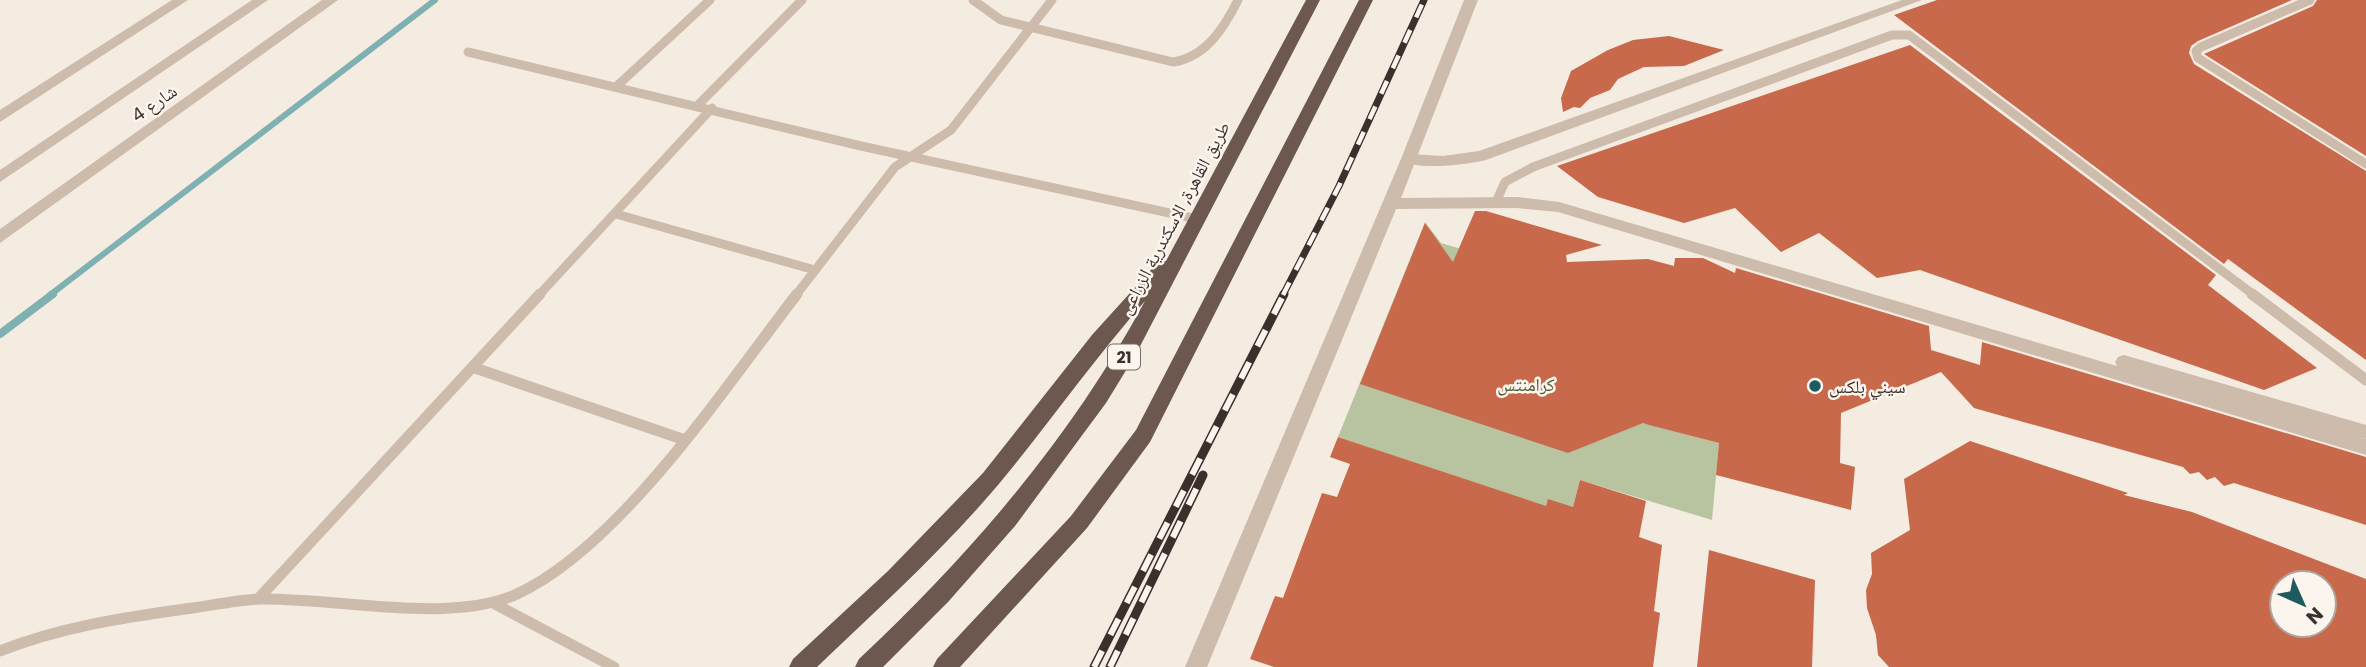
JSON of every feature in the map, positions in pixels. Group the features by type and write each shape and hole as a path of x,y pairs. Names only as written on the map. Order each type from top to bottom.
{"highway":[{"name":"طريق القاهرة, الاسكندرية الزراعى","path":"867,667 958,578 1056,461 1126,354 1313,0"},
{"path":"946,667 1079,522 1143,436 1366,0"},
{"path":"801,667 896,578 990,479 1099,340 1183,246"}],"street":[{"path":"0,117 181,0"},
{"path":"0,177 261,0"},
{"name":"شارع 4","path":"0,237 331,0"},
{"path":"1196,667 1409,159 1471,0"},
{"path":"1409,159 1443,161 1481,156 1915,0"},
{"path":"1392,198 1449,205 1497,197 1569,209 2366,432"},
{"path":"1944,315 2366,447"}],"lane":[{"path":"617,86 710,0"},
{"path":"698,105 802,0"},
{"path":"973,0 979,7 1001,20 1180,62 1195,56 1212,39 1238,0"},
{"path":"0,651 40,635 97,621 258,599 465,609 493,603 527,590 556,569 620,513 655,477 895,167 951,130 1052,0"},
{"path":"2311,0 2201,47 2196,51 2198,58 2366,164"},
{"path":"1497,197 1510,178 1533,167 1892,35 1909,36 2366,380"},
{"path":"467,52 712,108 821,137 1198,219"},
{"path":"258,599 475,368 712,108"},
{"path":"616,214 815,270"},
{"path":"475,368 685,440"},
{"path":"493,603 614,667"}],"green space":[{"name":"كرامنتس","path":"1425,222 1441,243 1661,308 1643,423 1719,443 1712,520 1580,480 1571,515 1338,437"}],"building":[{"path":"1937,0 2292,0 2198,41 2191,46 2189,53 2194,64 2366,171 2366,360 2228,259 2224,264 1894,15"},
{"path":"2317,0 2366,0 2366,156 2204,54 2313,6"},
{"path":"1669,36 1724,50 1684,66 1644,67 1618,79 1610,90 1590,98 1580,108 1574,107 1563,112 1561,98 1571,71 1608,50 1633,40"},
{"path":"1910,45 2216,275 2208,285 2317,368 2264,390 1920,270 1877,278 1819,233 1781,252 1735,208 1684,223 1598,197 1557,166"},
{"path":"1475,211 1486,211 1602,245 1566,255 1567,262 1648,259 1674,266 1675,258 1703,258 1735,273 1736,268 1929,326 1931,350 1980,365 1982,342 2366,457 2366,525 2234,483 2224,486 2215,477 2207,480 2199,472 2190,474 2183,467 1974,408 1941,372 1841,413 1840,463 1855,467 1851,510 1716,475 1719,443 1643,423 1568,453 1360,384 1425,223 1453,262"},
{"path":"1338,437 1546,506 1548,499 1573,507 1580,480 1646,501 1639,537 1662,545 1654,611 1660,613 1653,667 1274,667 1250,659 1275,596 1283,598 1322,493 1337,497 1350,464 1330,457"},
{"path":"1970,441 2128,493 2124,495 2192,512 2366,579 2366,667 1889,667 1878,655 1876,635 1867,608 1866,590 1872,574 1871,553 1910,530 1904,479"},
{"path":"1709,550 1815,580 1812,667 1697,667"}],"waterway":[{"path":"50,295 435,0"},
{"path":"0,334 53,294"}],"railway":[{"path":"1283,295 1339,186 1424,0"},
{"path":"1094,667 1284,294"},
{"path":"1110,667 1203,475"}],"place":[{"name":"سيني بلكس","path":"1815,386"}]}
